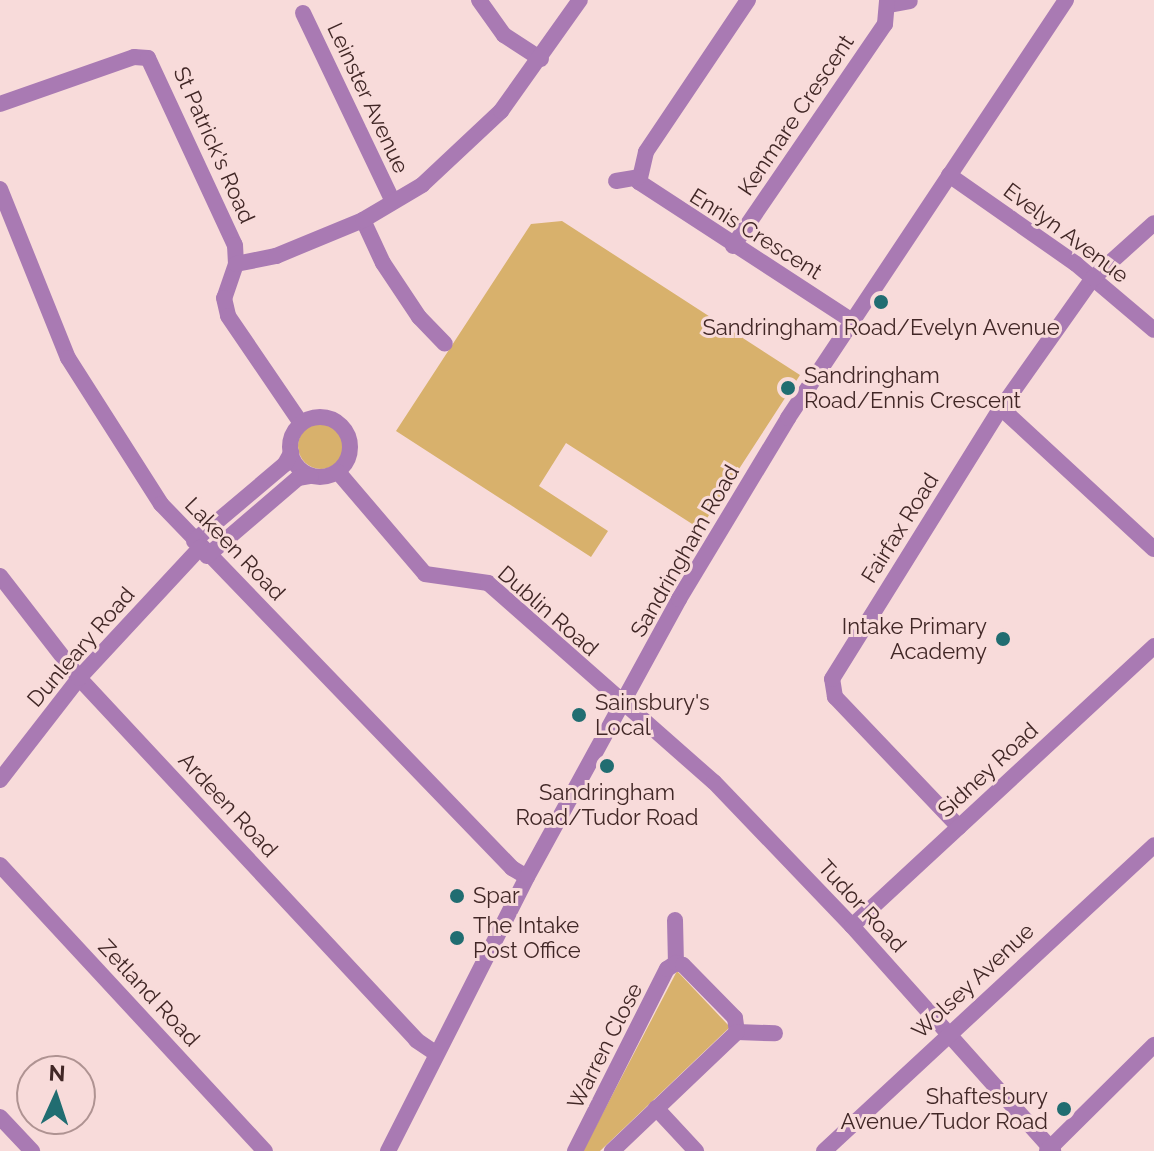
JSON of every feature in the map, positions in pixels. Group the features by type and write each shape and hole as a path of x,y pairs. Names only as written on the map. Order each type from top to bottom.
{"street":[{"path":"479,0 504,35 541,59"},
{"path":"301,423 228,316 224,298 236,264 276,256 363,220 451,162 501,111 541,59 580,0"},
{"path":"616,181 639,177 646,152 748,0"},
{"name":"Sandringham Road","path":"388,1151 435,1053 527,877 774,441 1066,0"},
{"name":"Kenmare Crescent","path":"733,246 885,24 888,3 910,1"},
{"name":"Leinster Avenue","path":"303,13 393,202"},
{"name":"St Patrick's Road","path":"0,104 134,57 148,58 235,245 236,264"},
{"name":"Evelyn Avenue","path":"949,175 1093,278 1154,330"},
{"name":"Ennis Crescent","path":"639,177 645,190 855,323"},
{"name":"Lakeen Road","path":"0,189 68,358 142,478 200,549 368,714 512,868 527,877"},
{"path":"363,220 383,263 419,317 445,344"},
{"name":"Fairfax Road","path":"959,827 835,697 832,679 1001,408 1093,278 1154,223"},
{"path":"1001,408 1154,549"},
{"path":"326,417 343,426 351,446 338,472 311,476 295,464 291,453 292,435 301,423 326,417"},
{"name":"Dunleary Road","path":"0,780 79,678 285,464 291,453"},
{"name":"Dublin Road","path":"338,472 425,574 488,583 623,706"},
{"name":"Dunleary Road","path":"200,549 298,478 311,476"},
{"name":"Ardeen Road","path":"0,576 79,678 416,1040 435,1053"},
{"name":"Sidney Road","path":"852,926 1154,646"},
{"name":"Tudor Road","path":"623,706 714,782 852,926 1050,1150"},
{"name":"Wolsey Avenue","path":"824,1151 1154,845"},
{"name":"Zetland Road","path":"0,865 265,1151"},
{"path":"675,920 676,963 735,1018 737,1032"},
{"name":"Warren Close","path":"575,1151 667,969 676,963"},
{"path":"612,1151 737,1032 775,1033"},
{"path":"1050,1150 1154,1045"},
{"path":"656,1108 696,1151"},
{"path":"0,1117 32,1151"}],"shaded area":[{"path":"562,221 800,375 700,529 566,443 539,486 608,531 591,557 396,431 531,224"},
{"path":"321,423 330,424 337,430 343,437 343,455 337,462 330,468 321,469 312,468 305,462 299,455 298,446 299,437 305,430 312,424"},
{"path":"677,971 730,1027 600,1151 583,1151"}],"place":[{"name":"Sandringham Road/Evelyn Avenue","path":"881,302"},
{"name":"Sandringham Road/Ennis Crescent","path":"788,388"},
{"name":"Intake Primary Academy","path":"1003,639"},
{"name":"Sainsbury's Local","path":"579,715"},
{"name":"Sandringham Road/Tudor Road","path":"607,766"},
{"name":"Spar","path":"457,896"},
{"name":"The Intake Post Office","path":"457,938"},
{"name":"Shaftesbury Avenue/Tudor Road","path":"1064,1109"}]}
